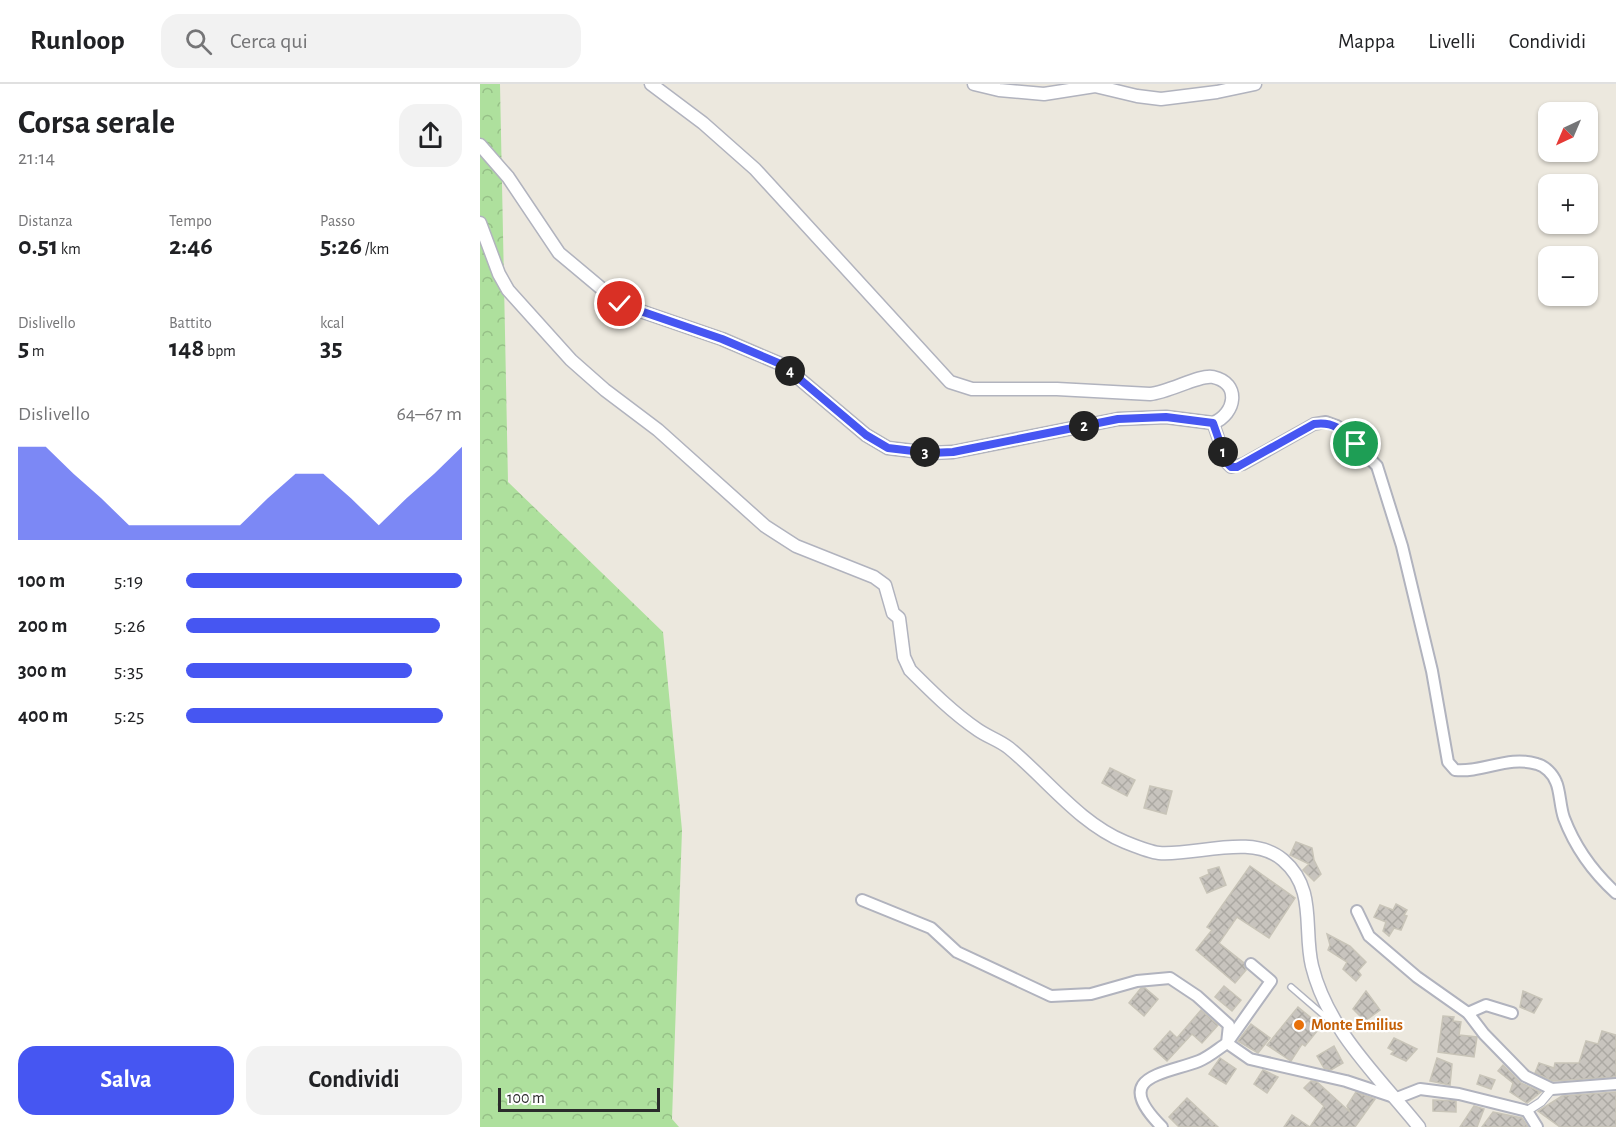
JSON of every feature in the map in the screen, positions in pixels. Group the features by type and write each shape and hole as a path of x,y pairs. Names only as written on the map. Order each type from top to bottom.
{"street":[{"path":"480,144 508,177 559,253 620,304 722,339 783,365 866,435 888,448 930,453 953,452 1118,419 1166,417 1213,423 1228,412 1233,398 1231,388 1215,377 1196,378 1172,390 1150,394 1057,389 972,389 950,382 740,153 651,84"},
{"path":"974,84 999,90 1044,94 1095,86 1161,99 1217,92 1255,84"},
{"path":"480,223 499,274 508,290 571,360 605,390 658,430 765,526 783,539 814,554 874,577 885,585 893,613 899,618 904,657 910,670 979,731 1008,747 1090,822 1124,842 1158,853 1230,846 1267,851 1283,860 1300,882 1309,905 1312,964 1326,1002 1352,1047 1419,1127"},
{"path":"1213,423 1227,463 1231,467 1237,467 1314,424 1326,422 1337,426 1377,466 1407,569 1432,671 1449,762 1455,770 1468,771 1508,760 1536,763 1545,768 1557,783 1557,796 1564,820 1594,873 1616,893"},
{"path":"862,900 931,928 957,952 1051,996 1091,994 1137,981 1170,978 1197,996 1229,1025 1227,1043"},
{"path":"1357,911 1369,936 1417,977 1468,1013 1484,1034 1525,1076 1552,1089 1616,1084"},
{"path":"1162,1127 1144,1109 1141,1100 1142,1089 1148,1079 1166,1070 1202,1060 1227,1043 1272,981 1251,964"},
{"path":"1468,1013 1486,1005 1512,1013"},
{"path":"1227,1043 1250,1059 1346,1081 1397,1098 1420,1089 1459,1094 1527,1111 1537,1127"},
{"path":"1527,1111 1541,1102 1552,1089"}],"lane":[{"path":"1291,987 1329,1022 1340,1028"}],"green space":[{"path":"480,84 500,84 508,482 663,632 682,830 672,1119 679,1127 480,1127"}],"building":[{"path":"1110,768 1135,780 1127,796 1102,783"},
{"path":"1150,786 1172,791 1166,814 1144,808"},
{"path":"1296,842 1312,848 1314,860 1321,874 1314,881 1303,870 1309,864 1290,855"},
{"path":"1250,866 1295,898 1269,938 1237,917 1219,943 1244,963 1246,970 1235,983 1196,950 1212,930 1207,927"},
{"path":"1219,867 1226,885 1207,893 1200,878 1209,874 1208,870"},
{"path":"1396,904 1407,910 1404,915 1407,916 1401,930 1394,928 1389,936 1383,931 1386,922 1374,917 1380,905 1393,910"},
{"path":"1327,934 1350,946 1366,962 1358,971 1361,975 1356,981 1343,969 1347,962 1328,950 1330,945"},
{"path":"1224,986 1241,1000 1232,1011 1215,997"},
{"path":"1141,988 1145,988 1158,999 1144,1016 1129,1003"},
{"path":"1366,991 1380,1010 1365,1021 1353,1009"},
{"path":"1523,991 1542,999 1534,1013 1520,1007"},
{"path":"1298,1007 1321,1026 1305,1046 1302,1044 1291,1061 1267,1045"},
{"path":"1201,1010 1218,1025 1202,1043 1192,1034 1167,1061 1154,1049 1170,1031 1177,1038"},
{"path":"1443,1016 1454,1017 1453,1021 1461,1022 1459,1035 1477,1037 1474,1057 1438,1052"},
{"path":"1251,1024 1270,1038 1258,1053 1238,1041"},
{"path":"1602,1031 1616,1035 1616,1077 1553,1081 1535,1073 1539,1063 1554,1068 1555,1063 1579,1063 1586,1041 1598,1044"},
{"path":"1394,1038 1417,1049 1406,1061 1391,1054 1394,1051 1388,1048"},
{"path":"1334,1046 1343,1063 1331,1070 1324,1068 1317,1056"},
{"path":"1220,1058 1236,1069 1226,1084 1209,1074"},
{"path":"1437,1058 1452,1064 1450,1085 1430,1081"},
{"path":"1503,1065 1521,1083 1541,1092 1527,1103 1510,1092 1513,1083 1498,1071"},
{"path":"1263,1070 1278,1077 1267,1093 1254,1084"},
{"path":"1480,1075 1495,1080 1491,1089 1477,1084"},
{"path":"1311,1081 1317,1082 1350,1112 1347,1106 1356,1092 1375,1099 1355,1127 1310,1127 1324,1106 1304,1088"},
{"path":"1616,1092 1616,1127 1560,1127 1538,1111 1562,1096"},
{"path":"1187,1098 1218,1127 1179,1127 1169,1117"},
{"path":"1433,1100 1456,1101 1456,1112 1433,1111"},
{"path":"1474,1106 1484,1109 1477,1127 1460,1127"},
{"path":"1493,1112 1522,1118 1528,1127 1482,1127"},
{"path":"1292,1115 1310,1127 1284,1127"}],"place":[{"name":"Monte Emilius","path":"1299,1025"}],"route":[{"path":"620,304 722,339 783,365 866,435 888,448 930,453 953,452 1118,419 1141,417 1166,417 1213,423 1227,463 1231,467 1243,464 1267,448 1314,424 1326,422 1337,426 1356,444"}]}
